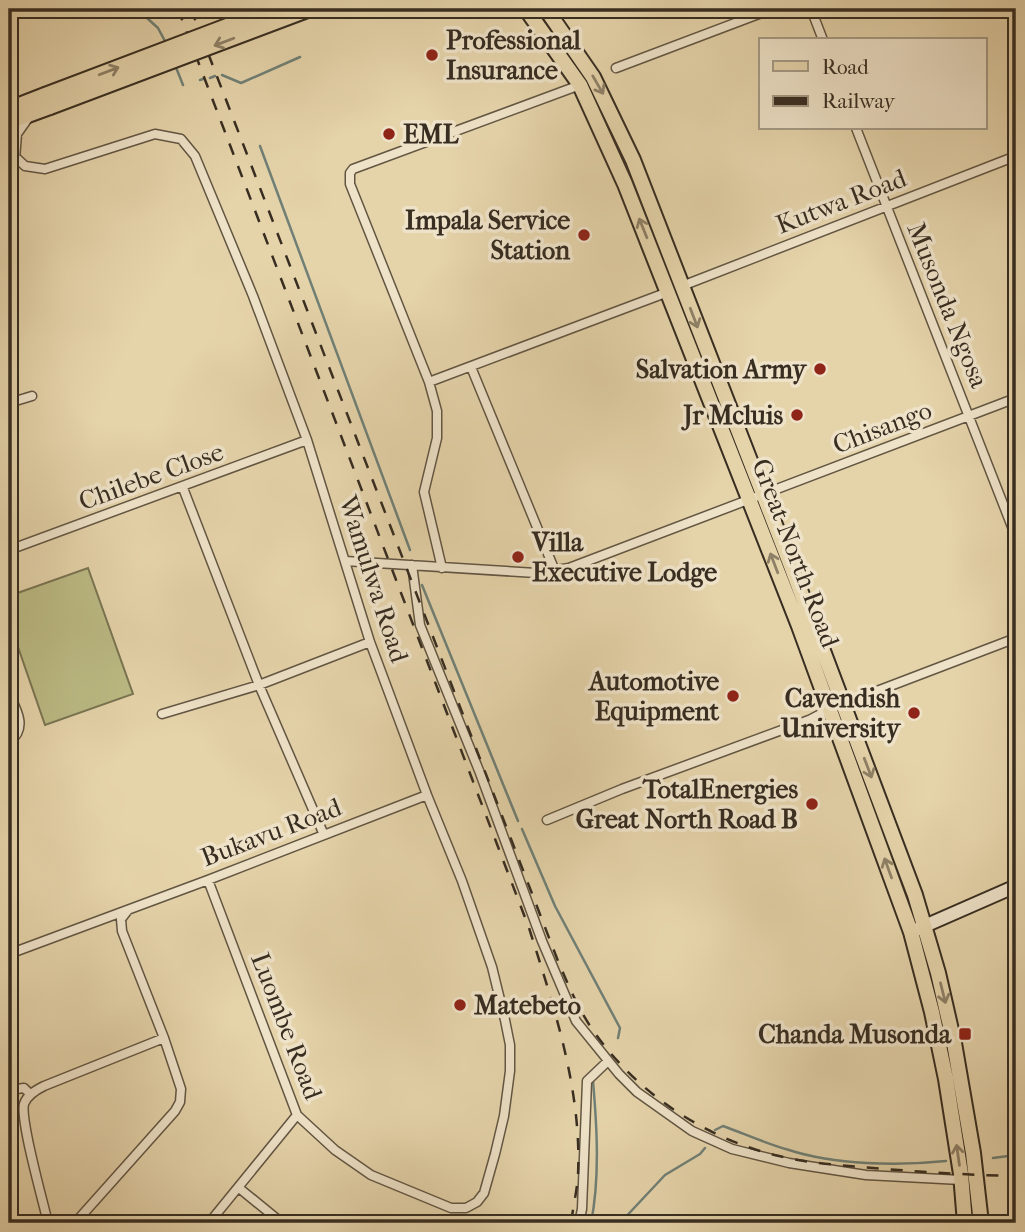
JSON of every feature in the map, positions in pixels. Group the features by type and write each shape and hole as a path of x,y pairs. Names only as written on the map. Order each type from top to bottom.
{"main road":[{"path":"48,101 272,9"},
{"path":"9,122 17,107 48,101 310,9"},
{"name":"Great North Road","path":"526,9 580,85 675,289"},
{"name":"Great North Road","path":"546,9 577,52 606,100 633,160 675,289 836,708 926,927 954,1043 973,1153 981,1223"},
{"name":"Great North Road","path":"756,498 821,648 836,708 911,932 942,1057 965,1223"}],"street":[{"path":"616,68 772,9"},
{"path":"811,9 822,38"},
{"path":"442,569 424,492 437,438 436,411 429,382 350,184 350,173 353,169 580,85"},
{"path":"15,159 17,107"},
{"name":"Musonda Ngosa","path":"857,130 1016,537"},
{"name":"Wamulwa Road","path":"15,159 33,169 53,167 155,134 181,139 195,156 253,296 307,440 370,642 462,881 492,967 510,1045 510,1071 504,1116 484,1193 481,1199 472,1205"},
{"path":"9,151 15,159"},
{"name":"Kutwa Road","path":"429,382 1016,156"},
{"path":"471,366 555,571"},
{"path":"9,403 32,396"},
{"name":"Chisango","path":"345,561 442,569 536,573 555,571 756,498 1016,398"},
{"name":"Chilebe Close","path":"9,550 307,440"},
{"path":"183,488 259,685 324,835"},
{"path":"412,565 420,625 480,773 542,941 576,1021 608,1060 637,1092 692,1131 732,1149 789,1163 866,1175 961,1180"},
{"path":"547,820 1016,638"},
{"path":"162,714 259,685 370,642"},
{"path":"9,694 18,711 20,724 15,737 9,741"},
{"name":"Bukavu Road","path":"9,954 427,795"},
{"name":"Luombe Road","path":"208,880 298,1115 335,1150 371,1175 451,1208 472,1205"},
{"path":"911,932 1016,886"},
{"path":"75,1223 150,1140 180,1102 181,1089 164,1038 121,925 124,914 130,908"},
{"path":"48,1223 24,1121 24,1106 30,1094 164,1038"},
{"path":"579,1223 582,1209 587,1081 608,1060"},
{"path":"9,1090 24,1088 30,1094"},
{"path":"209,1223 298,1115"},
{"path":"239,1188 282,1223"}],"shaded area":[{"path":"88,568 133,694 45,725 9,621 9,596"}],"waterway":[{"path":"137,9 158,28 166,43"},
{"path":"222,75 241,83 300,57"},
{"path":"175,65 183,85"},
{"path":"210,78 215,76"},
{"path":"260,146 410,550"},
{"path":"422,585 518,821"},
{"path":"522,829 555,906 620,1028 618,1038"},
{"path":"591,1223 597,1170 593,1081"},
{"path":"715,1130 723,1126 781,1148 826,1159 887,1164 946,1161"},
{"path":"620,1223 665,1175 700,1154 705,1148"},
{"path":"993,1158 1016,1155"}],"railway":[{"path":"178,9 529,928 564,1049 576,1112 578,1175 571,1223"},
{"path":"191,9 558,961 580,1009 597,1036 614,1058 655,1096 701,1126 752,1148 791,1159 826,1164 1016,1176"}],"place":[{"name":"Professional Insurance","path":"432,55"},
{"name":"EML","path":"389,134"},
{"name":"Impala Service Station","path":"584,235"},
{"name":"Salvation Army","path":"820,369"},
{"name":"Jr Mcluis","path":"797,415"},
{"name":"Villa Executive Lodge","path":"518,557"},
{"name":"Automotive Equipment","path":"733,696"},
{"name":"Cavendish University","path":"914,713"},
{"name":"TotalEnergies Great North Road B","path":"812,804"},
{"name":"Matebeto","path":"460,1005"},
{"name":"Chanda Musonda","path":"965,1034"}]}
